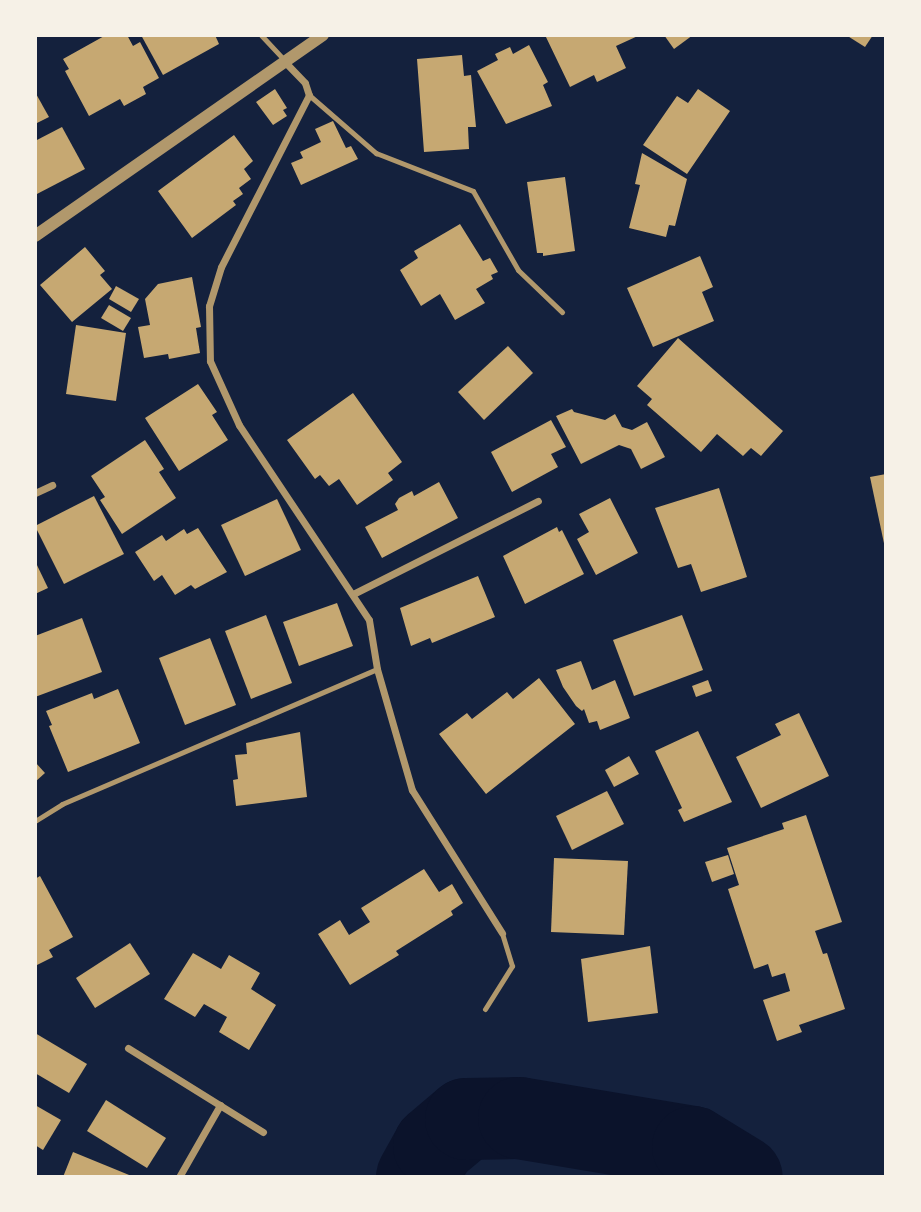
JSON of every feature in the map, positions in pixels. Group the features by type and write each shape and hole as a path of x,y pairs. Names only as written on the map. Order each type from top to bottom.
{"street":[{"path":"35,236 323,35"},
{"path":"284,61 305,83 309,94 221,267 209,306 210,361 239,425 369,620 377,669 412,790 502,933"},
{"path":"35,493 52,485"},
{"path":"353,594 538,501"},
{"path":"128,1048 263,1132"},
{"path":"179,1177 219,1105"}],"lane":[{"path":"261,35 284,61"},
{"path":"309,94 376,153 473,191 518,270 562,312"},
{"path":"35,821 62,804 377,669"},
{"path":"485,1009 512,966 502,933"}],"building":[{"path":"106,35 127,35 133,46 140,42 159,78 143,87 146,94 124,106 120,99 89,116 65,71 69,69 63,59"},
{"path":"141,35 215,35 219,44 163,75"},
{"path":"545,35 640,35 616,46 626,68 597,82 594,75 570,87"},
{"path":"664,35 693,35 674,49"},
{"path":"846,35 873,35 865,47"},
{"path":"529,45 548,82 543,85 552,106 506,124 477,71 498,60 495,54 510,47 513,54"},
{"path":"462,55 464,76 471,75 476,127 468,127 469,149 424,152 417,59"},
{"path":"275,89 287,108 283,110 287,116 273,125 256,102"},
{"path":"698,89 730,111 687,174 643,145 677,96 688,103"},
{"path":"35,92 49,117 35,124"},
{"path":"333,121 346,148 351,146 358,159 301,185 291,163 303,158 300,152 321,142 315,129"},
{"path":"62,127 85,169 35,195 35,141"},
{"path":"234,135 253,161 244,169 251,179 239,188 243,194 233,201 236,205 192,238 158,191"},
{"path":"642,153 687,179 675,226 669,225 666,237 629,228 640,185 635,184"},
{"path":"565,177 575,251 543,256 543,253 537,253 527,182"},
{"path":"460,224 483,261 490,258 498,272 491,275 493,279 476,289 485,303 455,320 440,294 421,306 400,270 418,258 414,251"},
{"path":"85,247 105,271 100,275 112,289 72,322 40,285"},
{"path":"700,256 713,287 702,292 714,321 653,347 627,288"},
{"path":"192,277 201,327 196,328 200,353 169,359 168,354 144,358 138,327 150,325 145,299 158,284"},
{"path":"116,286 139,299 131,312 109,299"},
{"path":"109,305 131,318 123,331 101,318"},
{"path":"76,325 126,333 116,401 66,394"},
{"path":"678,338 783,431 761,456 751,448 743,456 717,434 701,452 647,405 652,399 637,386"},
{"path":"508,346 533,373 484,420 458,392"},
{"path":"198,384 217,412 212,415 228,440 179,471 145,418"},
{"path":"353,393 402,462 388,473 393,480 357,505 339,479 329,486 320,475 315,479 287,440"},
{"path":"572,409 574,412 605,420 615,414 622,427 632,430 647,422 665,457 641,469 631,449 619,445 581,464 556,416"},
{"path":"551,420 566,447 551,454 558,467 512,492 491,452"},
{"path":"145,440 164,469 159,472 176,498 122,534 100,500 105,497 91,476"},
{"path":"886,474 886,548 885,548 870,477"},
{"path":"439,482 458,518 382,558 365,527 398,510 395,504 399,498 412,491 414,496"},
{"path":"719,488 747,577 701,592 691,564 678,568 655,508"},
{"path":"94,496 124,554 64,584 35,526"},
{"path":"610,498 638,553 596,575 577,539 589,532 579,514"},
{"path":"277,499 301,550 245,576 221,525"},
{"path":"557,527 559,532 562,530 584,574 525,604 503,556"},
{"path":"198,528 227,572 195,589 191,585 175,595 162,575 154,581 135,552 162,535 166,541 184,529 187,534"},
{"path":"35,561 48,588 35,594"},
{"path":"478,576 495,617 432,643 430,638 411,646 400,608"},
{"path":"337,603 353,646 299,666 283,622"},
{"path":"266,615 292,683 251,699 225,631"},
{"path":"682,615 703,670 634,696 613,640"},
{"path":"82,618 102,672 35,697 35,636"},
{"path":"210,638 236,705 185,725 159,658"},
{"path":"581,661 592,690 615,680 630,718 600,730 597,721 589,723 584,709 582,711 576,706 563,687 556,670"},
{"path":"539,678 575,724 486,794 439,734 467,713 472,719 507,692 513,699"},
{"path":"708,680 712,691 696,697 692,686"},
{"path":"118,689 140,743 68,772 49,726 52,725 46,711 92,693 94,699"},
{"path":"799,713 829,776 761,808 736,757 781,735 775,724"},
{"path":"698,731 732,802 684,822 678,810 682,808 655,751"},
{"path":"300,732 307,797 236,806 233,780 238,779 235,755 247,754 246,743"},
{"path":"629,756 639,774 614,787 605,770"},
{"path":"35,762 45,773 35,782"},
{"path":"607,791 624,824 572,850 556,816"},
{"path":"806,815 842,922 815,931 823,954 827,953 845,1009 799,1025 802,1032 777,1041 763,1000 790,991 785,973 772,977 768,964 754,969 728,889 739,885 727,848 784,829 782,823"},
{"path":"728,855 734,874 712,882 705,862"},
{"path":"554,858 628,861 624,935 551,932"},
{"path":"424,869 439,892 452,884 463,903 451,911 453,915 396,951 399,955 350,985 318,934 340,920 349,935 370,922 361,908"},
{"path":"40,876 73,937 49,950 53,957 35,966 35,879"},
{"path":"130,943 150,974 95,1008 76,978"},
{"path":"650,946 658,1013 588,1022 581,959"},
{"path":"193,953 221,969 229,955 260,973 251,989 276,1005 249,1050 219,1032 227,1017 204,1004 195,1017 164,999"},
{"path":"35,1033 87,1064 69,1093 35,1073"},
{"path":"106,1100 166,1138 147,1168 87,1131"},
{"path":"35,1105 61,1120 43,1150 35,1145"},
{"path":"73,1152 134,1177 63,1177"}],"waterway":[{"path":"417,1177 434,1146 466,1119 519,1118 693,1147 742,1177"}]}
